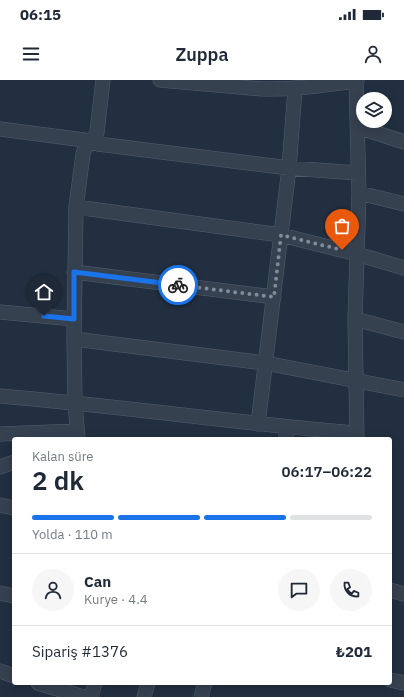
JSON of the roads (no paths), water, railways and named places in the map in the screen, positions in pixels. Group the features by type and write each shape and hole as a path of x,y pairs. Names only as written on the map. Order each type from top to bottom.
{"street":[{"path":"0,434 77,435 74,339 76,207 83,154 86,146 91,142 97,132 103,80"},
{"path":"160,80 262,85 296,89 356,81 356,92"},
{"path":"258,424 290,168 296,89"},
{"path":"0,396 75,402 258,424 286,433 356,436 355,319 359,193 358,128"},
{"path":"361,128 404,142"},
{"path":"0,129 84,140 106,145 290,168 358,172"},
{"path":"359,193 404,204"},
{"path":"76,207 281,235 357,254 404,268"},
{"path":"74,272 274,297"},
{"path":"0,312 74,319"},
{"path":"355,319 404,332"},
{"path":"74,339 266,363 404,390"},
{"path":"0,467 12,463"},
{"path":"0,505 12,508"},
{"path":"392,591 404,594"},
{"path":"0,593 12,596"},
{"path":"0,671 12,675"},
{"path":"392,680 404,683"},
{"path":"44,685 83,697"},
{"path":"91,697 94,685"},
{"path":"144,697 147,685"},
{"path":"201,697 204,685"}]}
